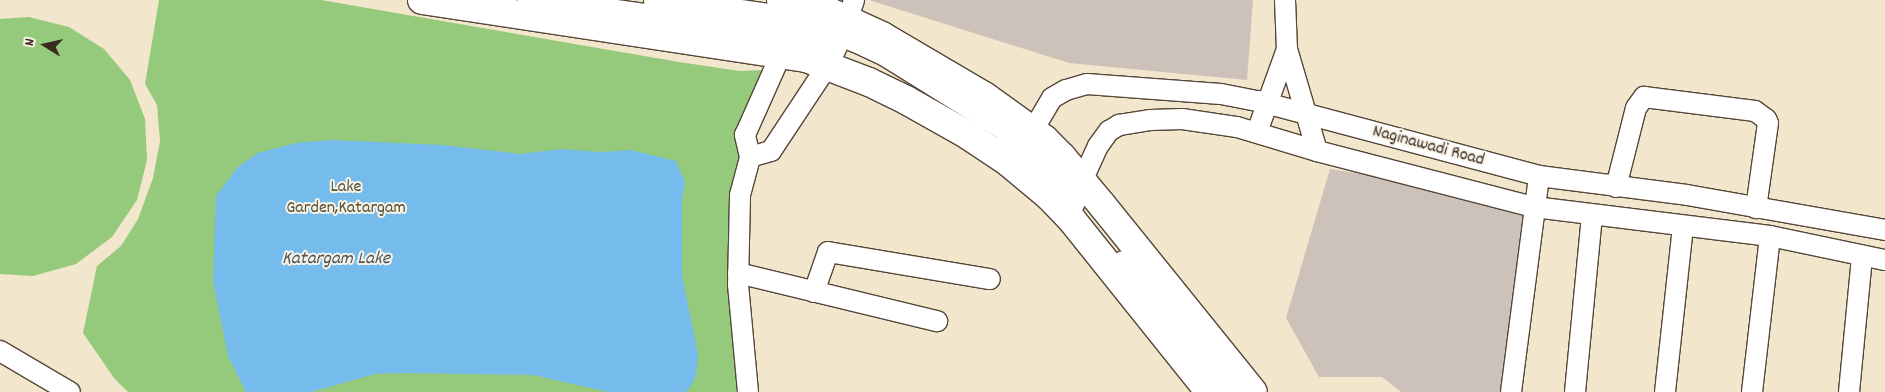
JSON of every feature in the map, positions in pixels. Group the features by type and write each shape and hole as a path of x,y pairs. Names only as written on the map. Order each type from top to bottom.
{"highway":[{"path":"422,0 792,19 842,33 882,36 984,96 1021,148 1074,199 1253,392"},
{"path":"792,19 806,58 842,33"},
{"path":"842,33 906,100 968,135 1062,157 1074,199 1210,392"}],"main road":[{"path":"530,0 792,19"},
{"path":"656,0 792,19"},
{"path":"1074,199 1230,392"}],"street":[{"path":"1285,0 1287,49 1317,151"},
{"path":"748,392 738,273 740,195 750,158 745,135 792,19"},
{"path":"750,158 771,151 842,33"},
{"path":"1257,132 1287,49"},
{"name":"Naginawadi Road","path":"1021,148 1052,98 1066,90 1087,84 1221,94 1266,103 1539,176 1687,195 1885,230"},
{"path":"1616,186 1636,108 1644,97 1755,111 1766,119 1768,123 1756,208"},
{"name":"Naginawadi Road","path":"1074,199 1098,146 1109,131 1119,125 1150,120 1182,119 1237,127 1317,151 1534,207 1592,216 1770,236 1885,260"},
{"path":"1511,392 1539,176"},
{"path":"1575,392 1592,216"},
{"path":"1665,392 1683,226"},
{"path":"1752,392 1770,236"},
{"path":"814,292 828,252 990,279"},
{"path":"1849,392 1862,256"},
{"path":"738,273 937,321"},
{"path":"0,351 70,392"}],"shaded area":[{"path":"869,0 1253,0 1247,80 1069,63"},
{"path":"1330,169 1525,200 1502,392 1401,392 1382,377 1319,377 1286,318"}],"green space":[{"name":"Lake Garden,Katargam","path":"159,0 321,0 679,62 740,71 764,70 755,129 736,332 736,392 128,392 114,378 83,333 97,266 121,246 138,219 153,178 160,141 157,105 145,84"},
{"path":"29,17 69,27 104,49 130,80 145,119 147,160 137,200 112,237 76,264 33,276 0,274 0,19"}],"water":[{"name":"Katargam Lake","path":"331,140 443,145 520,154 562,149 601,152 631,150 676,161 685,182 682,201 682,276 698,354 696,375 692,384 686,392 608,392 533,375 404,373 375,374 311,392 246,392 228,356 213,281 216,196 238,167 258,153 296,143"}]}
